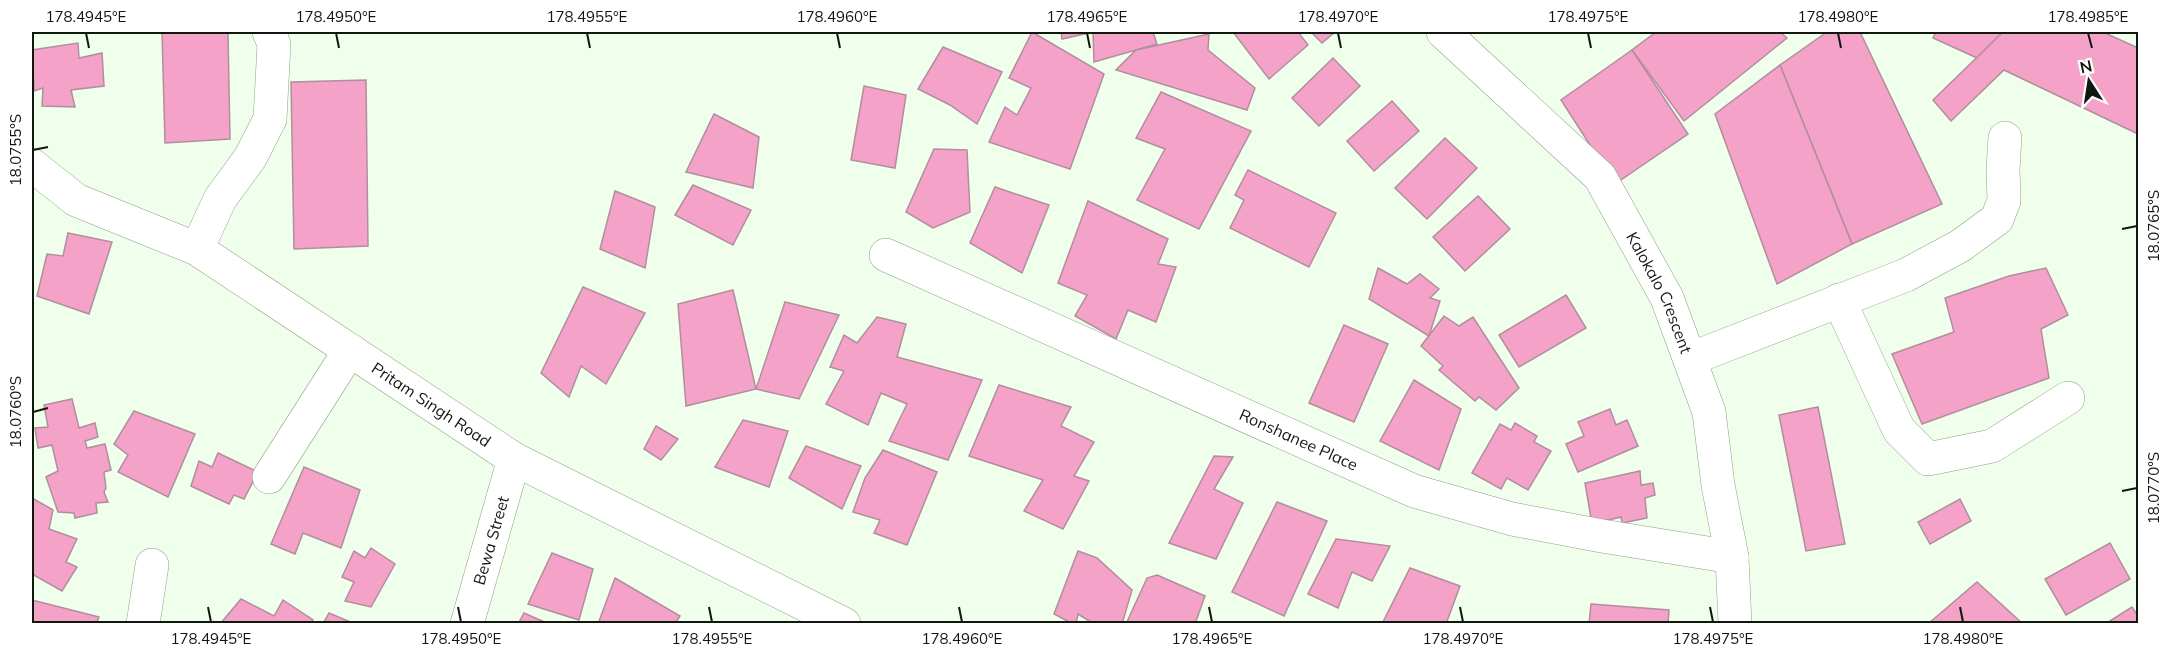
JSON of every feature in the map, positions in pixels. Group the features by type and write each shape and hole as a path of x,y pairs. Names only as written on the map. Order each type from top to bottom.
{"street":[{"path":"197,249 220,199 250,158 270,119 274,44 269,32"},
{"name":"Kalokalo Crescent","path":"1443,32 1600,177 1667,298 1708,412 1718,485 1732,557 1735,624"},
{"path":"1690,359 1906,275 1960,246 1997,219 2004,201 2005,138"},
{"name":"Pritam Singh Road","path":"32,165 76,200 197,249 514,459 844,624"},
{"name":"Ronshanee Place","path":"886,255 1414,491 1512,519 1732,557"},
{"path":"1839,300 1899,430 1928,459 1992,446 2068,398"},
{"path":"269,477 350,350"},
{"name":"Bewa Street","path":"467,624 514,459"},
{"path":"143,624 152,565"}],"building":[{"path":"162,32 228,32 230,139 165,143"},
{"path":"1032,32 1104,74 1070,169 989,142 1005,107 1017,115 1031,88 1009,78"},
{"path":"1061,32 1093,32 1062,39"},
{"path":"1093,32 1153,32 1157,44 1094,62"},
{"path":"1233,32 1298,32 1308,45 1269,79"},
{"path":"1311,32 1335,32 1322,43"},
{"path":"1656,32 1780,32 1787,38 1684,121 1632,50"},
{"path":"1827,32 1860,32 1942,204 1852,244 1780,65"},
{"path":"1936,32 2003,32 1977,58 1933,38"},
{"path":"2003,32 2103,32 2138,48 2138,134 2004,70 1951,121 1933,100"},
{"path":"1209,34 1208,50 1255,88 1247,110 1116,70 1136,50"},
{"path":"78,43 79,58 102,53 104,86 71,90 75,107 42,106 43,88 34,91 32,50"},
{"path":"943,47 1002,72 977,124 950,105 918,89"},
{"path":"1632,50 1688,134 1615,184 1561,100"},
{"path":"1333,58 1360,86 1319,126 1292,98"},
{"path":"1780,65 1852,244 1777,284 1715,114"},
{"path":"366,80 368,246 294,249 291,82"},
{"path":"864,86 906,95 895,168 851,160"},
{"path":"1161,92 1251,131 1199,229 1137,200 1165,149 1136,138"},
{"path":"1392,101 1419,131 1374,171 1347,141"},
{"path":"714,114 759,137 753,188 686,172"},
{"path":"1445,138 1477,168 1427,219 1395,188"},
{"path":"934,149 967,150 970,212 933,228 906,212"},
{"path":"1248,170 1336,213 1309,267 1230,228 1244,200 1235,195"},
{"path":"693,185 751,210 733,245 675,215"},
{"path":"995,187 1049,205 1022,273 970,243"},
{"path":"615,191 655,207 645,268 600,249"},
{"path":"1478,196 1510,229 1465,271 1433,237"},
{"path":"1088,201 1168,239 1158,264 1176,267 1156,322 1128,310 1116,339 1075,316 1087,295 1058,283"},
{"path":"68,233 112,242 89,314 37,296 47,254 63,256"},
{"path":"1378,268 1407,284 1420,274 1439,289 1430,298 1440,301 1429,336 1369,299"},
{"path":"2046,268 2068,315 2041,329 2049,378 1922,424 1892,354 1954,332 1945,298 2009,276"},
{"path":"583,287 645,313 606,384 581,366 569,397 541,373"},
{"path":"733,290 756,389 686,406 678,304"},
{"path":"1566,295 1586,328 1519,367 1499,335"},
{"path":"785,302 839,315 799,399 756,389"},
{"path":"1444,316 1459,326 1473,317 1519,388 1496,410 1479,397 1475,401 1439,370 1443,366 1421,346"},
{"path":"877,317 906,324 897,357 982,380 948,460 889,441 907,404 881,393 868,425 826,404 844,371 830,367 844,335 857,343"},
{"path":"1344,325 1388,344 1354,422 1309,403"},
{"path":"1414,380 1461,409 1439,470 1380,441"},
{"path":"999,385 1071,407 1061,426 1094,442 1074,476 1089,481 1063,529 1024,511 1043,480 969,456"},
{"path":"72,399 79,428 95,423 98,437 85,441 87,448 105,444 111,470 104,472 106,488 104,492 108,502 96,503 97,513 75,518 74,513 58,512 46,477 58,471 52,445 38,448 35,428 48,427 44,405"},
{"path":"1818,407 1845,544 1806,551 1779,415"},
{"path":"1610,409 1616,425 1627,420 1638,446 1578,472 1566,444 1584,436 1578,422"},
{"path":"134,411 195,434 168,497 118,472 128,455 114,444"},
{"path":"743,420 788,431 769,487 715,467"},
{"path":"1515,423 1537,436 1534,442 1551,451 1528,490 1507,478 1501,489 1472,473 1500,424 1511,430"},
{"path":"656,426 678,439 661,460 644,449"},
{"path":"806,446 861,466 842,509 789,478"},
{"path":"883,450 937,472 907,545 874,533 880,520 853,512 865,478"},
{"path":"218,453 258,472 244,499 234,495 229,504 191,486 199,461 212,467"},
{"path":"1214,456 1233,457 1214,489 1243,503 1216,559 1169,543"},
{"path":"304,467 360,490 341,548 303,533 295,554 271,544"},
{"path":"1640,471 1641,485 1653,483 1655,495 1645,498 1647,518 1622,523 1621,517 1592,524 1585,483"},
{"path":"32,498 53,510 49,529 77,539 66,562 77,567 62,591 32,574"},
{"path":"1960,499 1971,521 1930,544 1918,522"},
{"path":"1277,502 1327,521 1284,616 1232,592"},
{"path":"1336,539 1390,546 1372,581 1352,572 1338,608 1308,594"},
{"path":"2110,543 2130,579 2066,615 2045,579"},
{"path":"371,548 395,564 371,607 345,601 354,582 342,577 354,551 365,558"},
{"path":"1078,551 1097,558 1132,590 1122,624 1094,624 1078,614 1076,624 1073,624 1054,614"},
{"path":"552,553 593,569 579,620 528,604"},
{"path":"1410,568 1460,586 1446,624 1382,624"},
{"path":"1157,575 1205,596 1195,624 1126,624 1147,578"},
{"path":"615,578 680,616 675,624 598,624"},
{"path":"1977,582 2023,624 1929,624 1929,623"},
{"path":"241,599 274,616 283,600 313,620 310,624 220,624"},
{"path":"32,600 99,617 96,624 32,624"},
{"path":"1591,604 1669,610 1668,624 1589,624"},
{"path":"2132,607 2138,616 2138,624 2105,624"},
{"path":"329,613 355,624 323,624"},
{"path":"524,613 549,624 518,624"}]}
